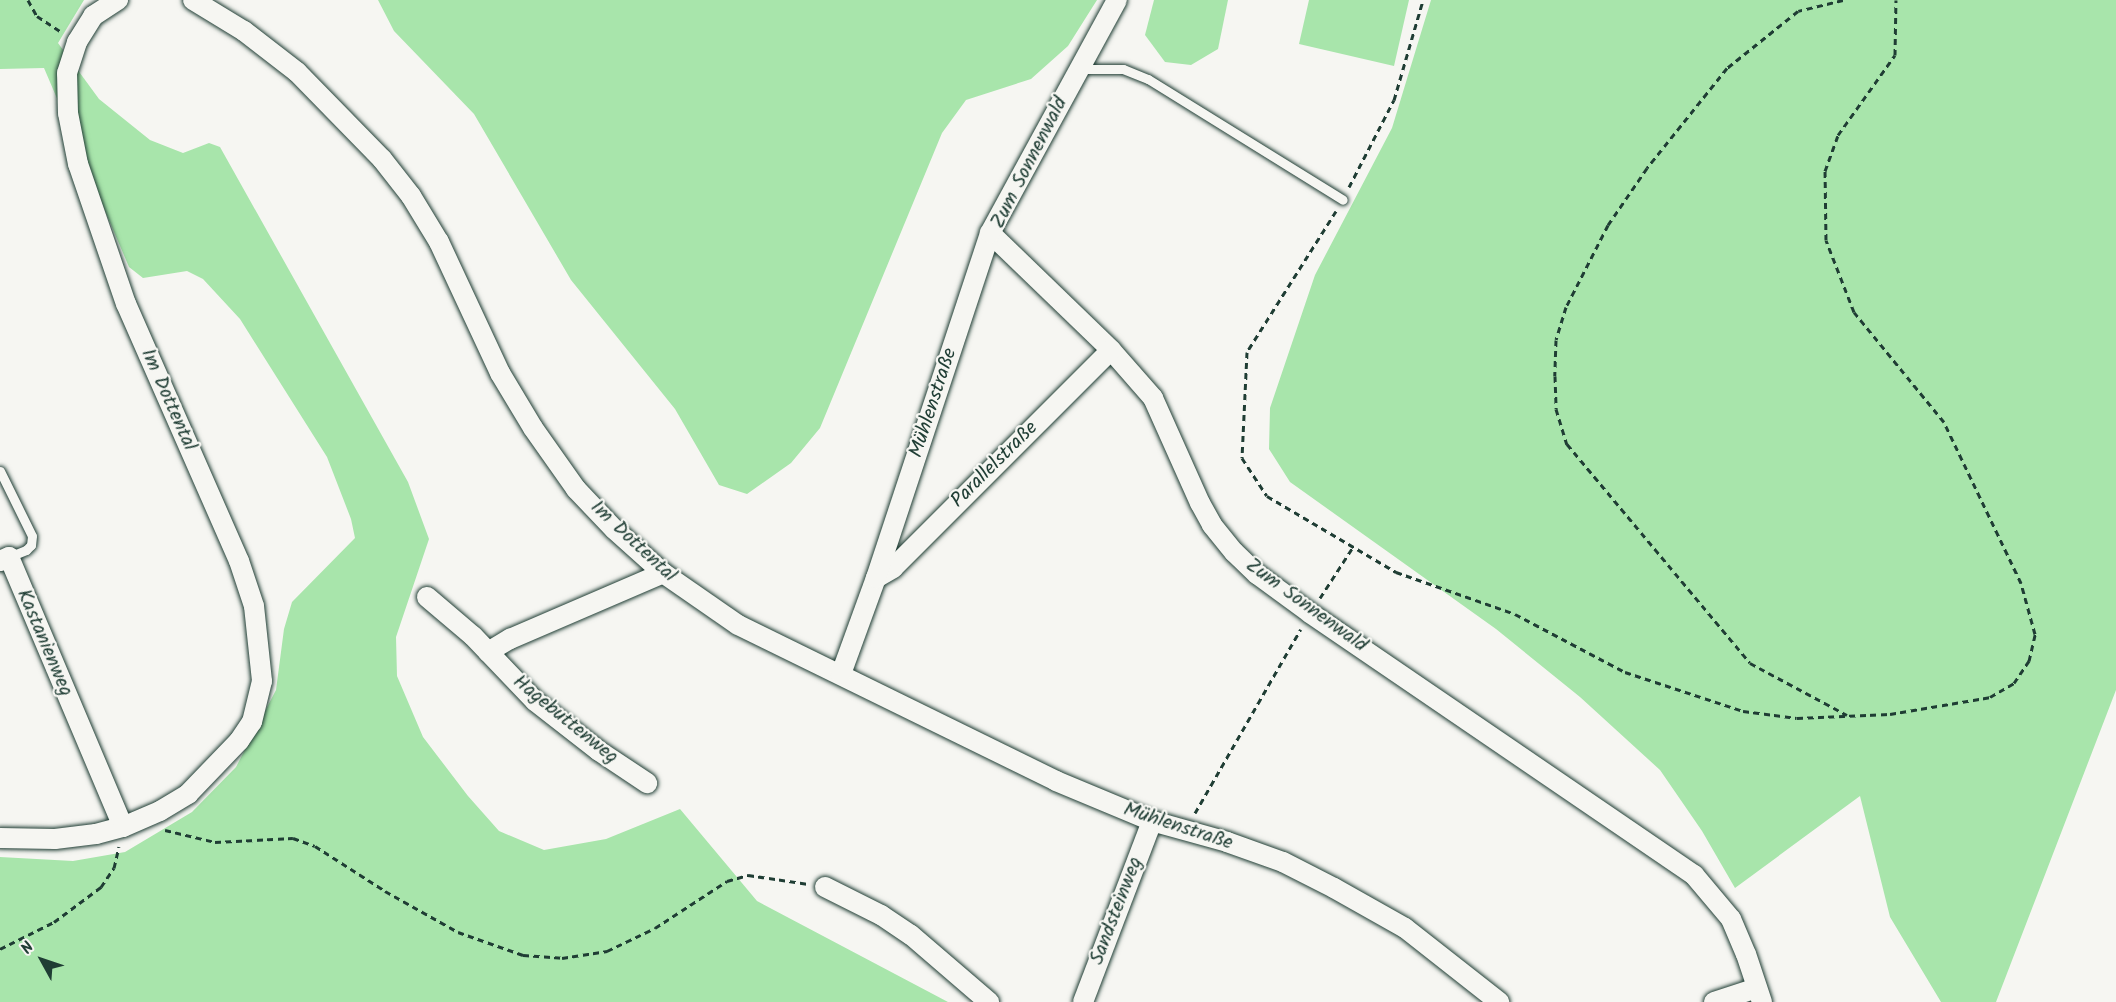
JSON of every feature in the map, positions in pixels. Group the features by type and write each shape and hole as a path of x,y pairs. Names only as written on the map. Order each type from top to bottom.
{"street":[{"name":"Im Dottental","path":"0,838 55,839 96,834 160,811 188,794 239,741 252,722 262,681 254,606 239,561 126,304 78,164 68,113 67,73 77,42 93,16 118,0"},
{"name":"Im Dottental","path":"193,0 244,32 297,72 382,159 411,196 439,242 500,373 533,428 576,489 614,530 663,573 738,625"},
{"name":"Zum Sonnenwald","path":"1117,0 990,233 1111,350 1153,398 1185,474 1212,525 1257,574 1310,613 1694,875 1731,919 1743,945 1760,995"},
{"name":"Mühlenstraße","path":"842,674 990,233"},
{"name":"Parallelstraße","path":"876,578 893,568 1111,350"},
{"name":"Kastanienweg","path":"4,559 129,824"},
{"path":"488,652 510,639 663,573"},
{"name":"Hagebuttenweg","path":"427,597 488,652 535,700 599,751 647,783"},
{"name":"Mühlenstraße","path":"738,625 842,674 1056,781 1152,821 1283,862 1405,928 1499,1002"},
{"name":"Sandsteinweg","path":"1083,1002 1152,821"},
{"path":"825,887 881,915 910,934 988,1002"},
{"path":"1714,1002 1760,995"}],"lane":[{"path":"1078,69 1123,69 1148,79 1343,200"},
{"name":"Kastanienweg","path":"0,471 32,536 31,545 26,550 4,559"}],"path":[{"path":"28,0 37,16 77,42"},
{"path":"1423,0 1394,100 1343,200 1247,352 1242,458 1267,496 1396,572 1515,614 1625,672 1743,711 1797,718 1890,714 1990,697 2014,683 2029,661 2035,634 2021,583 1944,423 1854,312 1826,240 1826,171 1838,135 1894,55 1896,0"},
{"path":"1843,0 1798,11 1727,68 1647,168 1608,225 1566,307 1556,340 1555,376 1556,410 1567,444 1750,663 1848,715"},
{"path":"1186,831 1310,613 1353,547"},
{"path":"0,950 54,922 101,888 114,868 129,824 215,842 293,838 315,846 385,891 458,932 523,955 562,958 607,951 655,928 727,881 748,875 825,887"}],"green space":[{"path":"0,0 84,0 58,43 99,99 150,140 183,153 209,143 220,147 408,482 429,539 396,637 397,676 423,737 468,796 499,831 544,850 606,839 680,809 757,901 948,1002 0,1002 0,857 73,861 125,852 192,812 236,767 276,690 284,629 292,602 355,538 351,519 327,457 240,319 203,279 187,271 143,278 129,267 44,68 0,69"},
{"path":"378,0 1097,0 1068,46 1031,79 966,100 942,133 820,428 791,463 747,494 719,485 675,409 571,280 474,114 394,31"},
{"path":"1154,0 1228,0 1218,49 1191,65 1165,62 1145,35"},
{"path":"1309,0 1409,0 1394,66 1299,44"},
{"path":"1431,0 2116,0 2116,690 1996,1002 1941,1002 1890,917 1860,796 1735,888 1702,831 1660,770 1580,697 1496,629 1290,482 1269,449 1270,408 1315,275 1392,128"}]}
